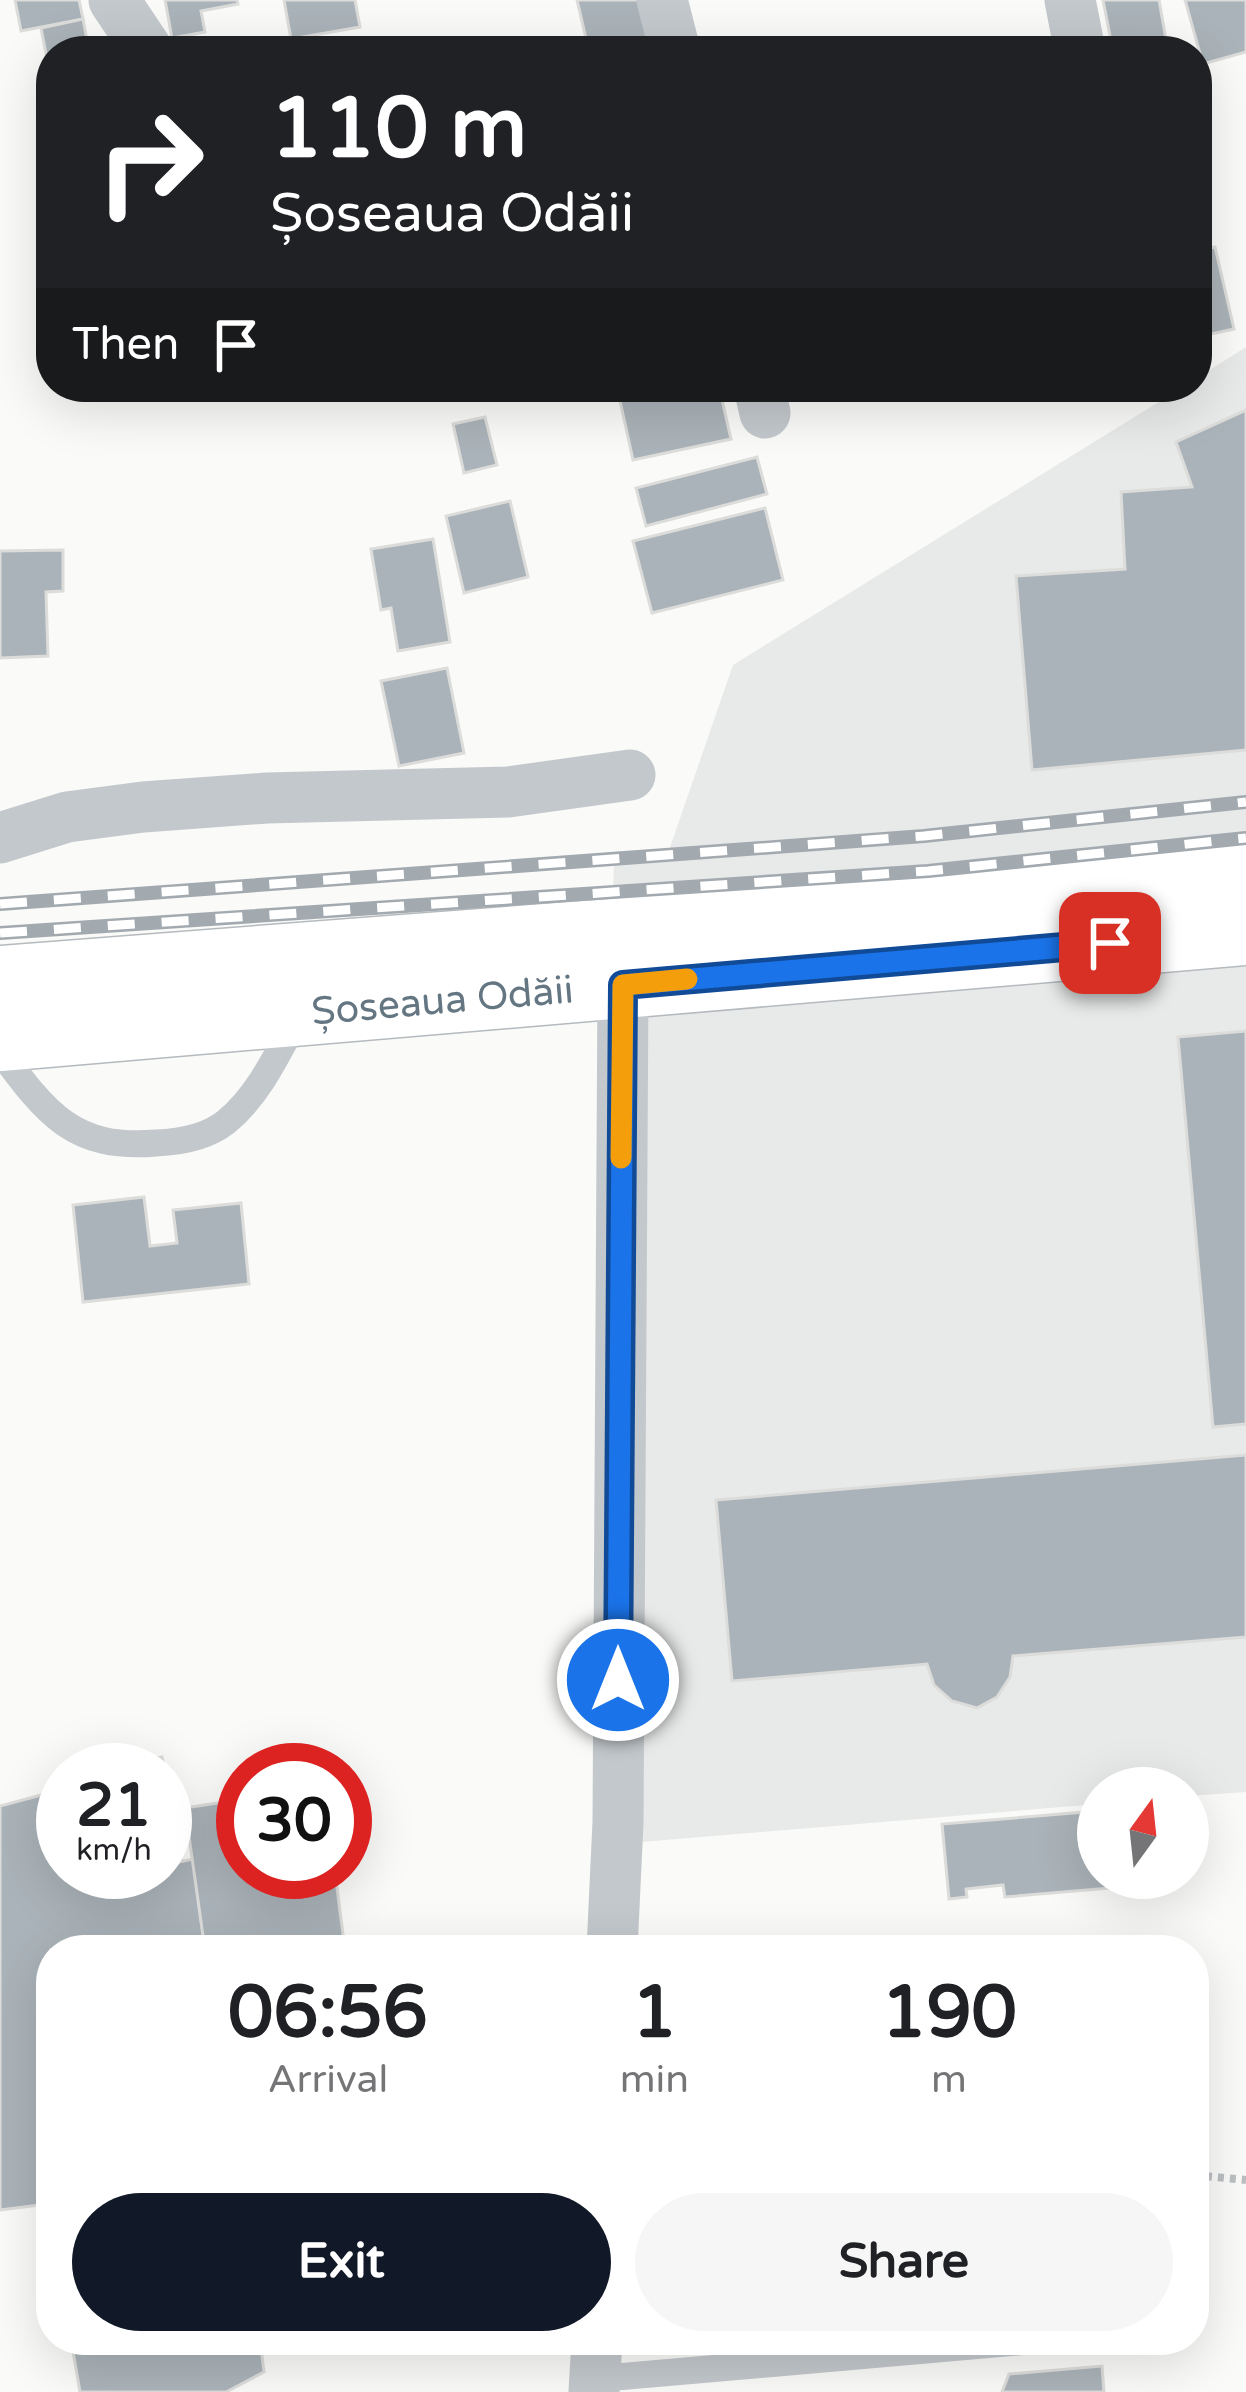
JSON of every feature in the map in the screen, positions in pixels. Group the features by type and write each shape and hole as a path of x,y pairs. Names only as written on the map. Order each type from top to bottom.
{"main road":[{"name":"Șoseaua Odăii","path":"0,979 1246,877"},
{"name":"Șoseaua Odăii","path":"0,1038 1246,932"}],"street":[{"path":"114,0 138,36"},
{"path":"662,0 671,36"},
{"path":"1070,0 1077,36"},
{"path":"0,838 67,818 143,807 267,798 508,792 630,775"},
{"path":"613,1935 618,1822 623,985"}],"lane":[{"path":"0,1052 36,1100 75,1132 125,1146 187,1141 224,1123 262,1081 300,1014"},
{"path":"595,2370 818,2355"}],"path":[{"path":"1209,2177 1246,2180"}],"shaded area":[{"path":"1246,347 1246,1792 1209,1795 1209,1767 1077,1767 1077,1806 593,1846 614,857 668,853 733,665 1159,402 1212,402 1212,369"}],"building":[{"path":"15,0 79,0 83,19 21,31"},
{"path":"165,0 237,0 238,4 201,11 205,32 172,36"},
{"path":"284,0 355,0 360,27 290,36"},
{"path":"577,0 643,0 651,36 585,36"},
{"path":"1103,0 1159,0 1165,36 1110,36"},
{"path":"1185,0 1246,0 1246,52 1212,61 1212,36 1195,36"},
{"path":"83,19 86,36 43,36 41,28"},
{"path":"1212,248 1234,329 1212,334"},
{"path":"620,402 722,402 731,439 633,460"},
{"path":"1246,410 1246,750 1032,770 1016,576 1125,569 1121,492 1192,487 1176,442"},
{"path":"485,417 497,465 464,473 453,424"},
{"path":"757,457 767,494 646,526 636,488"},
{"path":"510,501 528,577 464,593 446,516"},
{"path":"765,508 783,580 652,613 633,541"},
{"path":"433,539 450,642 398,651 391,608 381,610 371,549"},
{"path":"63,550 63,591 46,592 48,656 0,658 0,551"},
{"path":"447,668 464,753 399,766 381,681"},
{"path":"1246,1031 1246,1424 1213,1427 1178,1037"},
{"path":"144,1197 150,1246 177,1243 173,1210 241,1203 249,1284 83,1302 73,1205"},
{"path":"1246,1455 1246,1637 1013,1656 1010,1677 997,1697 977,1708 952,1701 934,1685 927,1664 732,1681 716,1500"},
{"path":"36,1796 36,1899 192,1899 193,1859 203,1935 36,1935 36,2206 0,2210 0,1806"},
{"path":"216,1803 216,1899 338,1899 343,1935 203,1935 192,1858 192,1807"},
{"path":"1077,1813 1077,1891 1005,1897 1003,1885 966,1889 967,1897 949,1899 942,1824"},
{"path":"74,2355 262,2355 264,2372 226,2392 80,2392"},
{"path":"1102,2366 1104,2392 1002,2392 1009,2374"}],"railway":[{"path":"0,904 924,836 1246,802"},
{"path":"0,933 928,871 1246,838"}],"slow traffic":[{"path":"621,1158 623,985 687,979"}],"route":[{"path":"618,1680 623,985 1110,943"}]}
